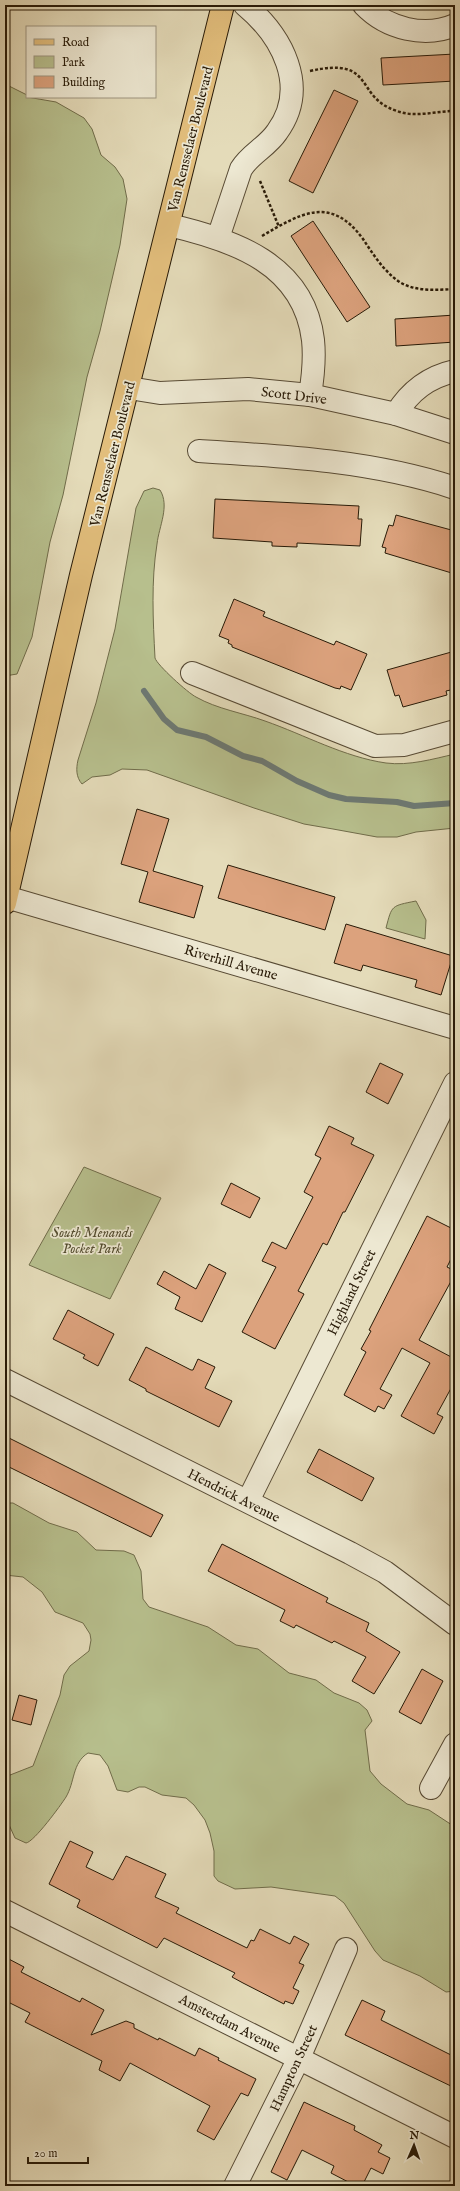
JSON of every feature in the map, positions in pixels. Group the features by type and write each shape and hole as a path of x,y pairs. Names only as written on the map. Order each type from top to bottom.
{"main road":[{"name":"Van Rensselaer Boulevard","path":"6,900 81,575 129,388 223,5"}],"street":[{"path":"218,238 238,176 250,158 272,139 285,119 291,100 288,64 279,42 259,17 245,5"},
{"path":"364,5 379,18 402,28 434,31 455,25"},
{"path":"169,225 218,238 245,250 281,274 297,294 303,306 313,340 314,361 310,395"},
{"path":"396,414 405,400 417,388 432,377 455,371"},
{"name":"Scott Drive","path":"129,388 160,393 248,390 310,395 396,414 455,433"},
{"path":"199,451 322,461 454,484"},
{"path":"192,673 366,744 393,746 455,731"},
{"name":"Riverhill Avenue","path":"6,900 455,1028"},
{"name":"Highland Street","path":"248,1501 455,1083"},
{"name":"Hendrick Avenue","path":"5,1380 248,1501 385,1572 455,1624"},
{"path":"431,1788 455,1744"},
{"name":"Amsterdam Avenue","path":"5,1911 455,2137"},
{"name":"Hampton Street","path":"235,2186 299,2058 346,1949"}],"path":[{"path":"290,75 326,68 345,68 356,72 369,91 397,112 414,114 455,111"},
{"path":"250,158 279,227"},
{"path":"245,250 252,242 279,227 313,212 336,214 353,226 375,257 398,281 426,289 455,289"}],"green space":[{"path":"5,84 26,94 26,98 56,102 84,118 92,129 101,155 115,167 123,179 127,199 120,245 100,331 87,377 63,495 50,542 32,637 17,674 5,676"},
{"path":"153,488 160,490 164,503 155,558 153,586 155,658 157,662 186,690 204,701 221,708 265,721 355,756 386,763 403,764 421,762 455,754 455,828 416,832 397,837 377,837 304,824 147,770 122,769 110,775 92,777 82,784 77,773 78,760 96,703 115,629 136,508 144,491"},
{"path":"416,901 426,920 425,939 386,928 394,908 402,904"},
{"name":"South Menands Pocket Park","path":"84,1167 161,1198 110,1299 29,1265"},
{"path":"5,1503 13,1503 49,1523 77,1532 96,1550 124,1551 134,1555 141,1571 143,1599 149,1607 208,1627 236,1645 258,1649 289,1673 316,1680 334,1693 359,1703 367,1710 372,1721 365,1730 370,1771 381,1784 407,1804 429,1810 455,1827 455,1991 446,1992 420,1976 383,1960 375,1951 344,1903 335,1896 271,1887 235,1889 218,1881 214,1876 214,1851 210,1833 205,1820 194,1805 186,1798 162,1795 145,1787 139,1787 128,1792 117,1790 108,1766 100,1755 88,1753 79,1762 66,1797 35,1837 26,1843 15,1838 5,1816 5,1777 33,1766 60,1695 64,1675 70,1666 89,1651 91,1640 90,1634 83,1623 55,1612 42,1592 23,1577 5,1575"}],"building":[{"path":"455,54 455,81 383,85 381,58"},
{"path":"334,90 358,101 313,193 289,181"},
{"path":"313,221 370,307 347,322 291,236"},
{"path":"455,315 455,342 396,346 395,319"},
{"path":"215,499 359,506 358,519 362,519 360,546 297,543 297,547 272,546 272,542 213,538"},
{"path":"396,515 455,531 455,574 385,553 386,548 382,547 389,525 393,526"},
{"path":"234,599 265,612 263,616 334,645 336,641 367,654 351,690 341,686 340,689 335,688 232,647 232,645 228,643 229,640 219,636"},
{"path":"455,651 455,689 446,691 447,695 403,707 399,695 395,696 387,670"},
{"path":"137,809 169,819 153,871 203,886 194,918 139,902 148,872 121,864"},
{"path":"228,865 335,897 325,930 218,898"},
{"path":"346,924 453,956 441,995 415,987 417,980 363,965 361,971 334,963"},
{"path":"380,1063 403,1074 388,1104 366,1092"},
{"path":"329,1126 354,1138 351,1144 374,1155 327,1245 323,1243 298,1291 304,1294 275,1349 242,1332 276,1267 262,1261 272,1242 286,1249 313,1197 304,1192 321,1158 315,1155"},
{"path":"231,1183 260,1198 250,1218 221,1204"},
{"path":"427,1216 455,1230 455,1251 447,1267 455,1271 455,1274 419,1340 455,1359 455,1381 437,1414 443,1417 434,1434 401,1416 430,1363 402,1348 380,1389 392,1395 384,1409 378,1406 375,1412 344,1395 366,1352 361,1349 371,1331 369,1330"},
{"path":"209,1264 226,1273 202,1322 175,1309 180,1297 157,1284 164,1271 196,1289"},
{"path":"68,1310 114,1334 98,1366 83,1358 85,1355 53,1339"},
{"path":"146,1347 191,1370 193,1370 198,1359 215,1367 205,1388 232,1401 219,1427 146,1391 146,1389 129,1380"},
{"path":"5,1436 163,1515 151,1537 5,1465"},
{"path":"319,1449 374,1478 362,1501 307,1472"},
{"path":"222,1544 328,1598 326,1602 369,1623 366,1631 400,1652 374,1694 352,1681 366,1657 334,1641 332,1643 296,1625 294,1628 280,1621 285,1610 208,1571"},
{"path":"422,1669 443,1681 421,1724 399,1712"},
{"path":"19,1695 37,1700 31,1725 12,1720"},
{"path":"70,1841 93,1852 86,1867 113,1880 126,1856 166,1874 155,1897 179,1908 176,1913 247,1948 251,1940 254,1941 260,1929 290,1944 294,1936 309,1944 299,1963 304,1965 293,1988 299,1991 293,2004 285,2001 284,2004 232,1977 235,1973 164,1938 157,1948 77,1907 80,1900 49,1884"},
{"path":"5,1957 24,1967 21,1972 80,2002 82,1998 104,2010 91,2035 126,2021 134,2024 134,2028 158,2040 159,2038 195,2056 199,2048 219,2058 218,2060 256,2079 248,2096 241,2093 214,2140 197,2131 210,2106 130,2063 120,2081 99,2070 102,2061 25,2022 30,2013 6,2001 5,2004"},
{"path":"362,2000 385,2011 381,2020 455,2057 455,2088 345,2035"},
{"path":"304,2102 355,2126 354,2130 382,2145 378,2152 390,2158 383,2174 371,2168 362,2186 356,2186 331,2173 334,2166 302,2150 287,2180 271,2172"}],"waterway":[{"path":"144,691 164,719 177,730 206,737 243,756 262,761 297,781 329,795 346,799 397,802 414,806 455,803"}]}
